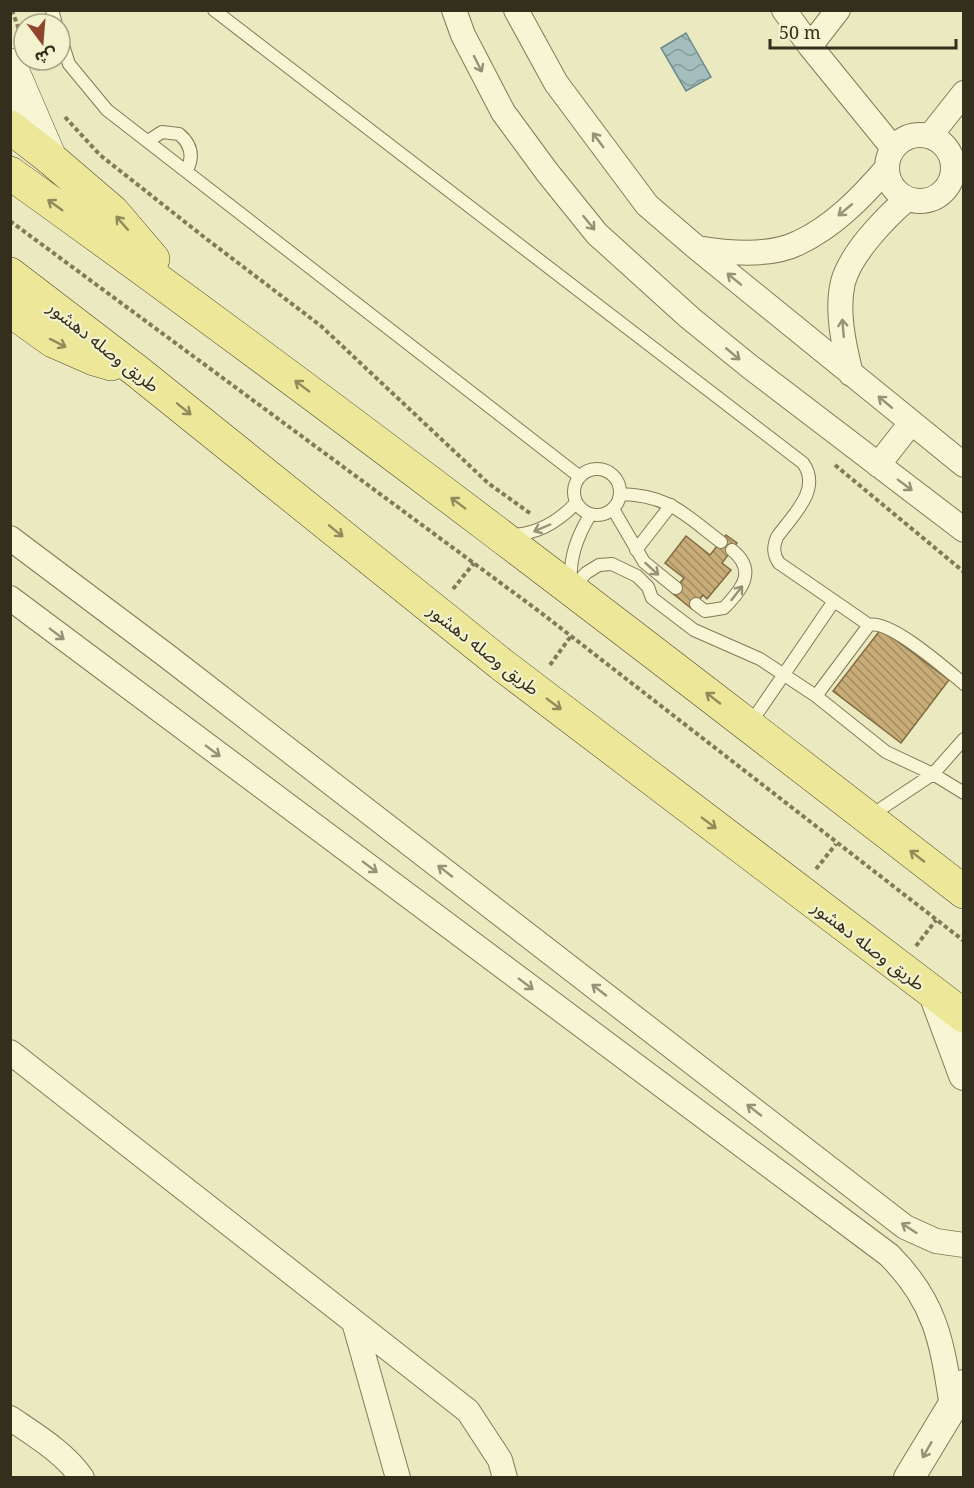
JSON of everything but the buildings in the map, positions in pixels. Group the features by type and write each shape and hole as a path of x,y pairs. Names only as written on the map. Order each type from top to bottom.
{"main road":[{"path":"10,65 50,158"},
{"path":"10,127 50,158 112,213 205,312"},
{"path":"10,173 205,312 573,590 963,892"},
{"name":"طريق وصله دهشور","path":"10,274 138,372 501,664 963,1016"},
{"path":"10,310 53,341 94,359 138,372"}],"street":[{"path":"454,10 463,35 503,112 597,234 690,318 740,359 963,530"},
{"path":"516,10 556,83 647,205 963,465"},
{"path":"697,248 747,253 797,244 822,229 867,190 890,158 910,136 930,136 947,146 959,170 941,195 930,200 907,199 892,186 890,158 784,10"},
{"path":"810,46 838,10"},
{"path":"930,136 963,93"},
{"path":"852,374 842,328 843,282 870,236 887,216 907,199"},
{"path":"878,465 911,423"},
{"path":"10,538 196,678 905,1227 936,1241 963,1245"},
{"path":"10,598 889,1255 902,1268 932,1313 960,1399 909,1478"},
{"path":"934,994 963,1075"},
{"path":"10,1052 468,1411 500,1460 505,1478"},
{"path":"849,1225 868,1198"},
{"path":"354,1322 398,1478"},
{"path":"10,1418 75,1467 82,1478"}],"lane":[{"path":"214,10 802,463 810,478 810,486 807,494 777,537 774,552 779,563 869,625"},
{"path":"72,68 107,110 580,477"},
{"path":"148,141 162,132 179,134 190,147 192,155 187,170"},
{"path":"594,469 602,470 616,479 620,494 613,509 606,513 590,514 576,503 575,484 580,477 594,469"},
{"path":"620,494 658,499 671,505 721,542"},
{"path":"500,535 532,532 547,526 568,512 576,503"},
{"path":"636,550 671,505"},
{"path":"613,509 636,550 651,569 676,588"},
{"path":"573,590 571,567 574,546 590,514"},
{"path":"696,604 705,610 724,608 742,589 745,567 741,557 732,550"},
{"path":"573,590 592,568 599,565 612,564 643,580 652,598 694,630 746,651 816,696 886,752 933,774 963,793"},
{"path":"749,726 834,601"},
{"path":"816,696 869,625 875,624 885,626 930,656 963,684"},
{"path":"868,818 933,774 963,739"}],"path":[{"path":"62,114 100,154 321,326 488,483 547,526"},
{"path":"10,221 571,636 963,941"},
{"path":"453,589 474,563"},
{"path":"550,665 571,636"},
{"path":"814,870 836,843"},
{"path":"915,946 936,920"}],"water":[{"path":"686,33 711,77 686,91 661,48"}]}
